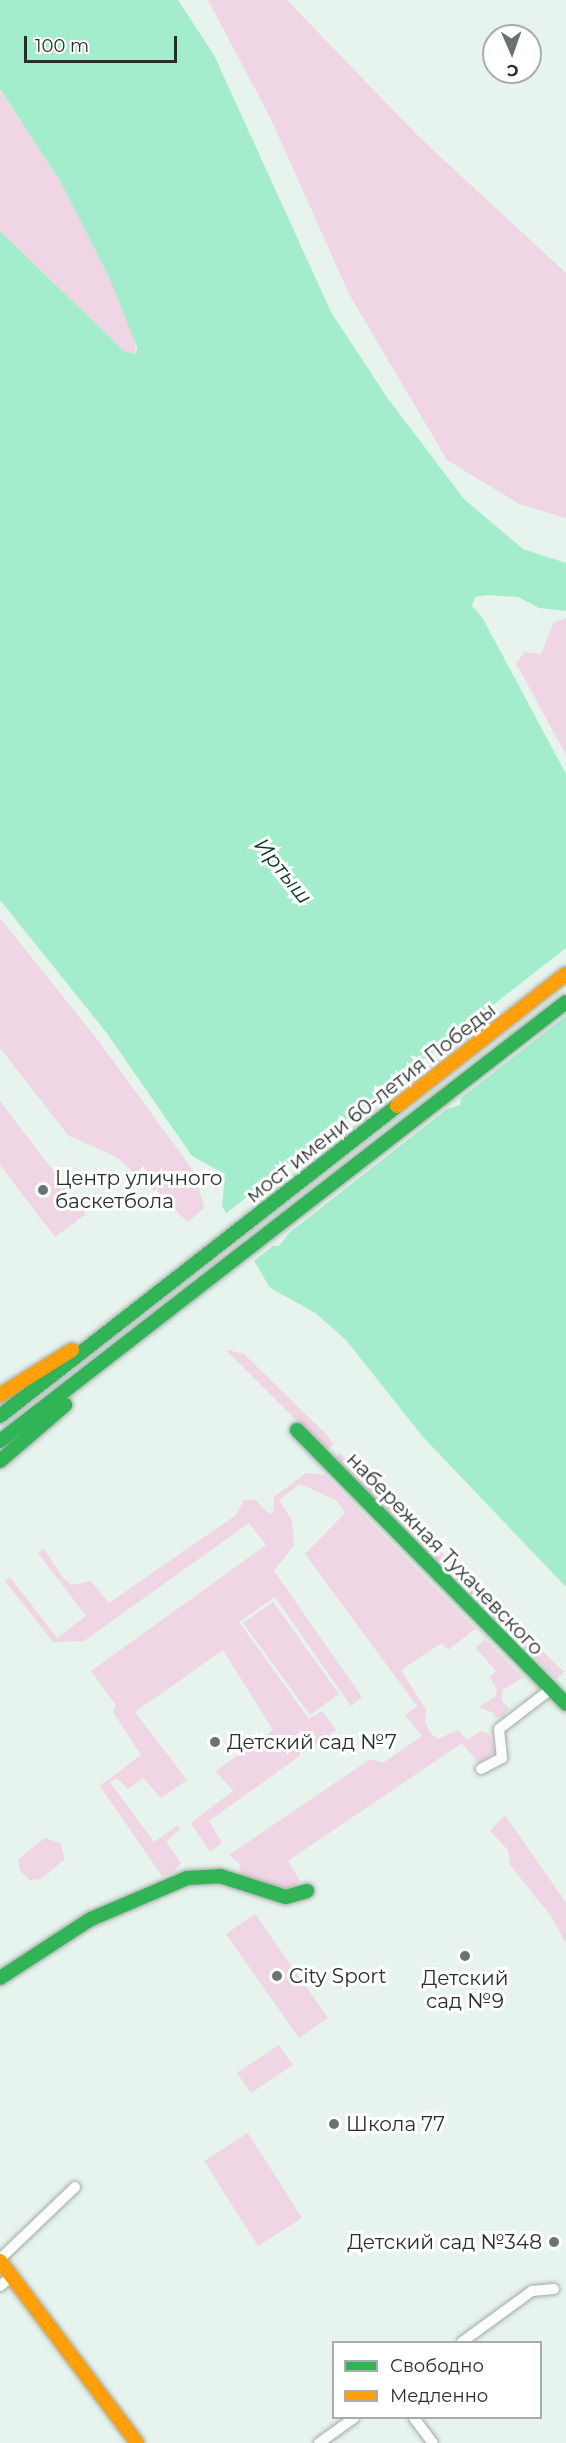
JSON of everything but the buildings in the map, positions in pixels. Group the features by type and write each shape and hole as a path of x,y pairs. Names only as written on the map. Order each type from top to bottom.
{"main road":[{"name":"мост имени 60-летия Победы","path":"0,1416 86,1348 143,1307 566,974"},
{"name":"мост имени 60-летия Победы","path":"0,1441 566,1002"},
{"path":"0,1395 69,1350 86,1348"},
{"path":"0,1461 77,1395 86,1374"},
{"name":"набережная Тухачевского","path":"297,1430 566,1704"},
{"path":"0,1978 91,1919 187,1878 220,1876 286,1897 307,1891"},
{"path":"0,2260 5,2281 137,2443"}],"street":[{"path":"481,1769 502,1758 499,1729 551,1689"},
{"path":"0,2260 75,2187"},
{"path":"465,2341 532,2291 554,2289"},
{"path":"319,2443 353,2419"},
{"path":"415,2419 433,2443"}],"shaded area":[{"path":"208,0 287,0 419,137 566,273 566,518 519,504 447,460 349,294 271,119"},
{"path":"0,90 60,181 109,277 134,336 136,354 124,351 0,231"},
{"path":"566,618 566,755 516,663 525,652 541,654 554,622"},
{"path":"0,918 97,1039 195,1173 204,1208 188,1222 118,1158 68,1135 0,1048"},
{"name":"Центр уличного баскетбола","path":"0,1101 86,1214 55,1237 0,1165"},
{"path":"226,1350 243,1353 326,1434 333,1444 327,1451"},
{"path":"340,1453 564,1672 557,1679 333,1460"},
{"path":"306,1473 325,1475 475,1629 448,1650 442,1643 401,1670 426,1710 425,1722 432,1735 438,1739 458,1730 467,1740 481,1731 489,1734 496,1751 479,1763 462,1743 288,1861 300,1881 287,1890 239,1874 240,1864 229,1855 370,1759 383,1763 422,1736 405,1715 417,1706 305,1554 345,1513 336,1500 300,1484 279,1500 292,1521 294,1545 274,1571 362,1697 351,1706 275,1597 239,1622 309,1719 322,1711 336,1730 209,1821 222,1843 210,1852 191,1823 233,1791 216,1771 273,1730 223,1650 135,1712 187,1780 161,1798 143,1778 128,1789 117,1778 110,1782 154,1842 178,1825 180,1829 166,1842 181,1863 173,1873 162,1876 100,1786 141,1755 113,1712 116,1705 91,1671 266,1545 249,1523 84,1641 53,1642 5,1581 10,1577 57,1638 86,1616 38,1553 44,1549 63,1578 72,1585 91,1581 109,1603 236,1515 244,1500 256,1500 269,1514 274,1511 274,1497"},
{"path":"273,1602 339,1694 310,1715 243,1623"},
{"path":"485,1639 523,1678 502,1690 502,1701 509,1708 503,1717 493,1717 494,1713 479,1707 495,1697 497,1690 490,1677 496,1671 476,1648"},
{"path":"505,1815 566,1903 566,1943 551,1916 510,1865 508,1850 490,1831"},
{"path":"45,1838 60,1843 65,1859 41,1879 30,1880 20,1871 18,1859"},
{"name":"City Sport","path":"255,1914 328,2018 299,2038 226,1934"},
{"path":"279,2045 293,2065 251,2093 237,2073"},
{"path":"248,2133 302,2218 258,2246 204,2161"}],"water":[{"name":"Иртыш","path":"0,0 178,0 214,55 331,312 386,396 464,499 523,549 566,563 566,611 539,608 518,597 487,595 475,597 472,606 482,617 566,774 566,1587 423,1437 346,1340 314,1312 270,1288 222,1206 225,1174 192,1156 106,1032 0,900 0,231 124,351 136,354 137,347 109,277 60,181 0,89"}],"pier":[{"path":"566,948 566,1016 461,1098 460,1105 447,1109 289,1233 279,1246 273,1246 251,1263 224,1215"}],"traffic: fast":[{"path":"0,1441 566,1002"},
{"path":"0,1416 397,1106"},
{"path":"0,1461 65,1405"},
{"path":"297,1430 566,1704"},
{"path":"0,1978 91,1919 187,1878 220,1876 286,1897 307,1891"}],"traffic: slow":[{"path":"397,1106 566,974"},
{"path":"0,1395 72,1350"},
{"path":"0,2261 137,2443"}],"place":[{"name":"Центр уличного баскетбола","path":"43,1190"},
{"name":"Детский сад №7","path":"215,1742"},
{"name":"Детский сад №9","path":"465,1956"},
{"name":"City Sport","path":"277,1976"},
{"name":"Школа 77","path":"334,2124"},
{"name":"Детский сад №348","path":"554,2242"}]}
